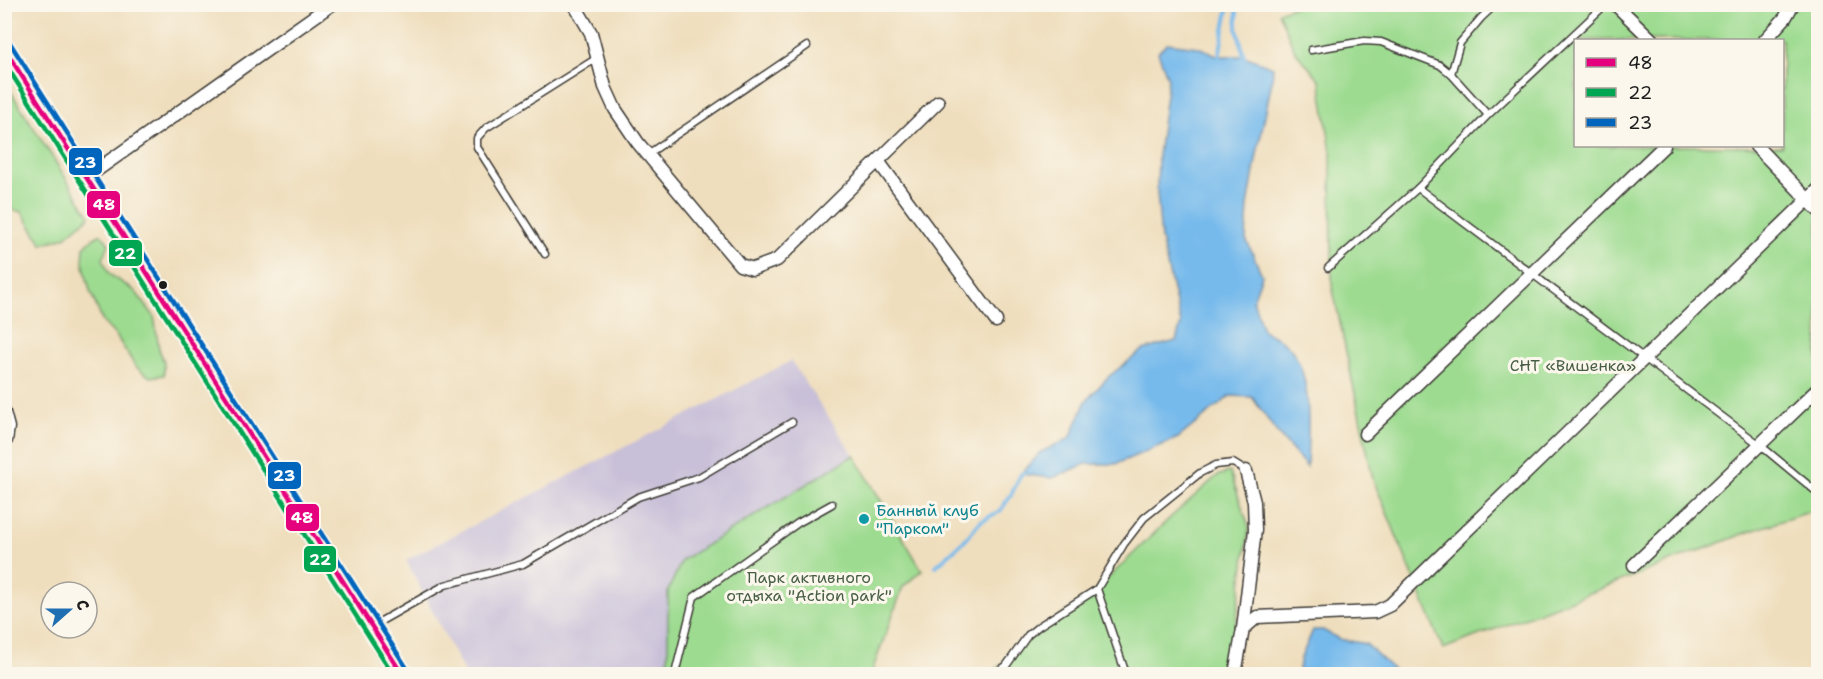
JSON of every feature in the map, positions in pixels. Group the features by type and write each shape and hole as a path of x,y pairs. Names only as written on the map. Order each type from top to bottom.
{"main road":[{"path":"4,47 402,675"}],"street":[{"path":"87,177 332,4"},
{"path":"574,4 591,33 605,87 615,109 648,154 740,266 753,269 777,260 939,102"},
{"path":"1615,4 1651,39"},
{"path":"1766,39 1785,18 1793,4"},
{"path":"1365,434 1663,147"},
{"path":"1757,147 1818,210"},
{"path":"879,161 996,321"},
{"path":"1243,629 1257,617 1375,612 1390,605 1818,190"},
{"path":"1634,565 1818,389"},
{"path":"1235,675 1255,530 1254,502 1246,471"}],"lane":[{"path":"1451,74 1460,43 1496,4"},
{"path":"1328,268 1418,188 1488,116 1605,5 1609,4"},
{"path":"1311,50 1364,41 1381,42 1440,65 1451,74 1488,116"},
{"path":"648,154 807,46"},
{"path":"545,254 477,147 477,138 486,128 598,57"},
{"path":"1418,188 1760,445 1818,493"},
{"path":"4,401 11,427 9,441 4,443"},
{"path":"371,627 445,585 523,564 638,497 699,477 792,422"},
{"path":"994,675 1006,666 1028,635 1038,626 1097,589 1144,518 1200,473 1216,465 1233,463 1246,471"},
{"path":"675,675 694,597 798,523 832,504"},
{"path":"1097,589 1126,675"}],"shaded area":[{"path":"791,361 854,455 682,560 668,644 666,674 465,674 406,560"}],"green space":[{"name":"СНТ «Вишенка»","path":"1301,4 1818,5 1818,509 1751,531 1443,649 1373,479 1332,285 1331,152 1320,80 1295,51 1278,12"},
{"path":"4,81 90,216 65,237 42,244 22,212 5,208"},
{"path":"101,234 109,244 103,259 109,274 135,291 154,316 159,349 164,362 164,375 150,377 136,367 117,337 103,322 90,291 83,262 84,247"},
{"name":"Парк активного отдыха \"Action park\"","path":"854,455 922,570 903,587 871,674 668,674 668,591 682,560"},
{"path":"1230,472 1249,527 1229,674 991,674 1025,642 1096,590 1217,476"}],"water":[{"path":"1167,43 1198,47 1219,56 1244,56 1273,67 1248,206 1246,239 1262,275 1253,300 1263,330 1287,345 1296,356 1302,370 1308,403 1307,467 1278,434 1252,397 1230,396 1178,438 1116,464 1086,464 1052,478 1021,474 1041,452 1070,438 1086,401 1108,377 1143,350 1176,341 1181,324 1161,239 1157,192 1158,156 1168,79 1158,52"},
{"path":"1313,630 1323,630 1339,639 1366,644 1398,674 1298,674 1301,658"}],"waterway":[{"path":"1219,56 1229,4"},
{"path":"1237,4 1237,28 1244,56 1243,61"},
{"path":"936,566 963,542 981,521 1000,511 1021,474 1024,473"}],"transit line":[{"name":"23","path":"10,43 408,670"},
{"name":"48","path":"4,48 402,674"},
{"name":"22","path":"4,62 393,674"}],"place":[{"name":"Банный клуб \"Парком\"","path":"864,519"}]}
